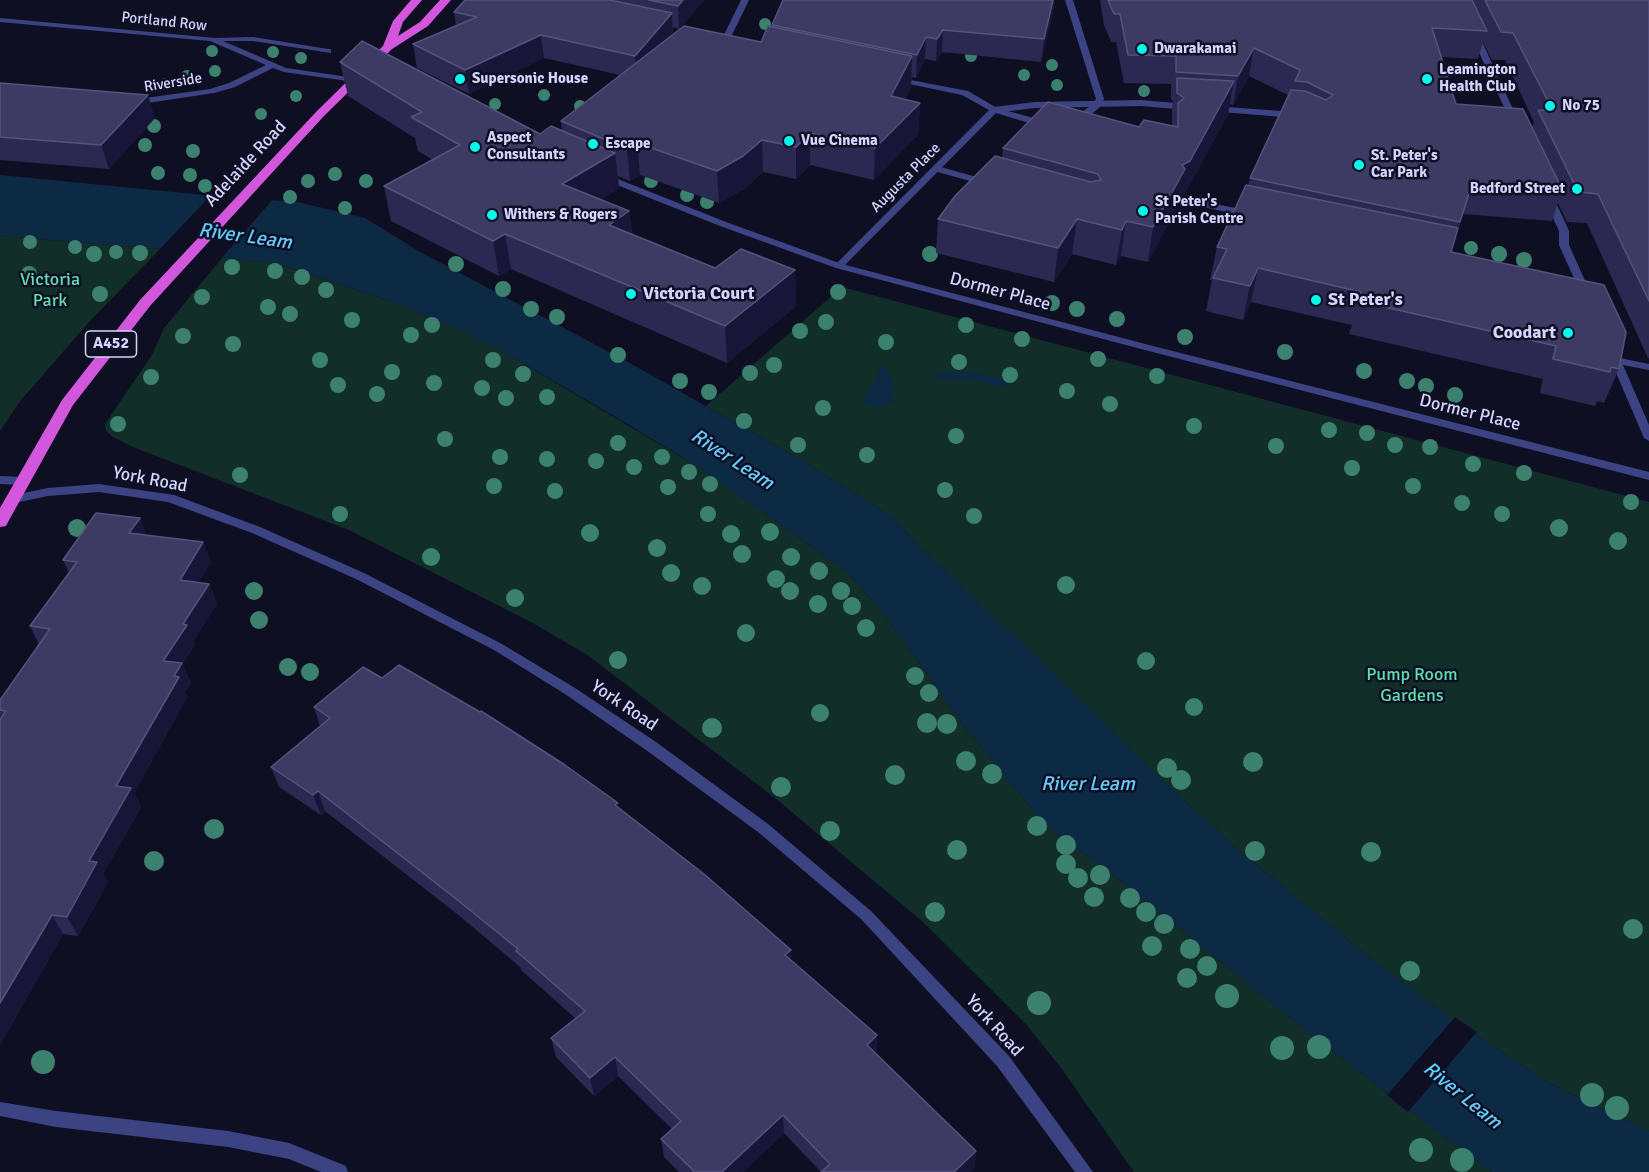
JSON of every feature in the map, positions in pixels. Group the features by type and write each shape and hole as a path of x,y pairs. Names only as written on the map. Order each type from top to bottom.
{"highway":[{"name":"Adelaide Road","path":"0,522 67,403 161,284 355,80 373,70 388,48 398,21 417,0"},
{"name":"Adelaide Road","path":"388,48 424,24 446,0"}],"street":[{"path":"724,43 745,0"},
{"path":"1069,0 1100,99 1097,105 1084,116 1066,123 1090,125"},
{"name":"Portland Row","path":"0,20 211,39 297,73 355,80"},
{"path":"1468,20 1516,126"},
{"path":"211,39 254,39 328,51"},
{"path":"713,40 734,45"},
{"name":"Riverside","path":"120,102 166,99 211,91 232,85 274,65"},
{"path":"884,76 965,93 994,110 1029,120 1051,122"},
{"path":"994,110 1035,105 1141,103 1177,106 1203,105 1307,117"},
{"name":"Augusta Place","path":"839,266 994,110"},
{"path":"937,169 1000,186"},
{"name":"Dormer Place","path":"600,175 723,224 839,266 1135,345 1649,476"},
{"path":"1545,189 1564,231 1564,245 1591,304"},
{"path":"1183,200 1263,217"},
{"path":"1568,281 1582,284"},
{"path":"1609,346 1649,438"},
{"path":"1616,360 1649,367"},
{"path":"0,480 23,481"},
{"name":"York Road","path":"14,499 48,492 99,488 170,498 256,530 360,576 498,647 642,740 763,828 866,915 1003,1060 1085,1172"},
{"path":"0,1109 56,1119 228,1139 289,1151 340,1172"}],"green space":[{"name":"Victoria Park","path":"0,236 160,249 89,322 21,400 0,431"},
{"path":"223,257 281,265 390,301 458,329 502,351 700,468 846,571 884,614 967,730 1044,824 1121,881 1310,1034 1491,1172 1134,1172 1062,1069 1026,1024 923,922 774,797 586,654 531,622 349,530 133,447 113,437 106,431 105,424 152,355 164,328"},
{"name":"Pump Room Gardens","path":"842,287 1649,502 1649,1131 1549,1083 1442,1012 1383,968 1243,854 1176,793 921,548 891,516 803,461 706,406"}],"water":[{"name":"River Leam","path":"0,175 297,202 365,218 420,252 626,361 803,461 891,516 921,548 1176,793 1243,854 1383,968 1442,1012 1549,1083 1649,1131 1649,1172 1491,1172 1310,1034 1121,881 1044,824 967,730 884,614 846,571 700,468 502,351 458,329 390,301 282,265 160,249 0,236"},
{"path":"881,363 893,378 894,403 881,407 871,406 862,401 877,379"}],"pier":[{"path":"213,193 275,197 220,260 157,252"},
{"path":"1455,1017 1477,1032 1408,1112 1387,1095"}],"building":[{"path":"465,0 610,0 672,13 635,56 541,35 465,70 413,44 477,17 454,12"},
{"path":"649,0 683,0 678,6"},
{"path":"783,0 1053,0 1044,39 943,30 937,39 926,37 917,55 772,25"},
{"path":"1108,0 1472,0 1487,31 1432,28 1456,104 1523,109 1563,191 1472,184 1460,222 1250,178 1291,90 1305,91 1326,100 1333,95 1307,82 1295,81 1300,70 1254,48 1238,76 1176,72 1176,56 1128,55 1120,14 1114,14"},
{"path":"1485,0 1649,0 1649,301 1598,194 1578,192 1538,110 1553,111 1513,33 1501,32"},
{"path":"684,26 761,42 768,26 912,56 891,96 920,103 875,148 810,133 796,147 762,140 743,156 717,171 637,143 627,149 561,121"},
{"path":"362,41 540,134 551,126 615,153 562,184 629,211 609,225 715,268 741,249 795,270 725,326 505,234 493,241 384,186 460,145 411,117 422,112 340,62"},
{"path":"1177,78 1234,81 1190,161 1182,165 1185,169 1153,227 1126,221 1122,230 1077,219 1058,248 938,219 955,196 995,156 1091,182 1101,180 1098,174 1003,148 1048,102 1139,127 1144,120 1178,127 1178,103 1184,98 1177,93"},
{"path":"0,83 148,95 101,145 0,137"},
{"path":"1246,185 1458,228 1451,252 1604,285 1626,332 1619,369 1611,367 1610,372 1553,359 1556,346 1358,301 1361,292 1258,268 1250,286 1213,278 1227,249 1217,247"},
{"path":"96,513 140,518 129,533 203,542 180,580 209,584 183,624 187,625 163,661 182,663 174,676 179,677 116,786 131,788 89,861 97,862 67,917 52,915 0,1003 0,720 6,711 0,710 0,700 50,629 30,626 77,562 63,560"},
{"path":"399,665 481,711 565,765 618,803 615,805 704,874 791,950 785,955 877,1035 867,1045 976,1151 954,1172 821,1172 830,1164 783,1115 722,1172 695,1172 661,1139 681,1121 615,1057 590,1078 551,1038 585,1011 516,951 518,949 318,791 313,795 271,767 330,718 314,707 363,667 382,678"}],"waterway":[{"path":"941,376 969,376 1010,383"}],"place":[{"name":"Dwarakamai","path":"1142,49"},
{"name":"Supersonic House","path":"460,79"},
{"name":"Leamington Health Club","path":"1427,79"},
{"name":"No 75","path":"1550,106"},
{"name":"Vue Cinema","path":"789,141"},
{"name":"Escape","path":"593,144"},
{"name":"Aspect Consultants","path":"475,147"},
{"name":"St. Peter's Car Park","path":"1359,165"},
{"name":"Bedford Street","path":"1577,189"},
{"name":"St Peter's Parish Centre","path":"1143,211"},
{"name":"Withers & Rogers","path":"492,215"},
{"name":"Victoria Court","path":"631,294"},
{"name":"St Peter's","path":"1316,300"},
{"name":"Coodart","path":"1568,333"}]}
